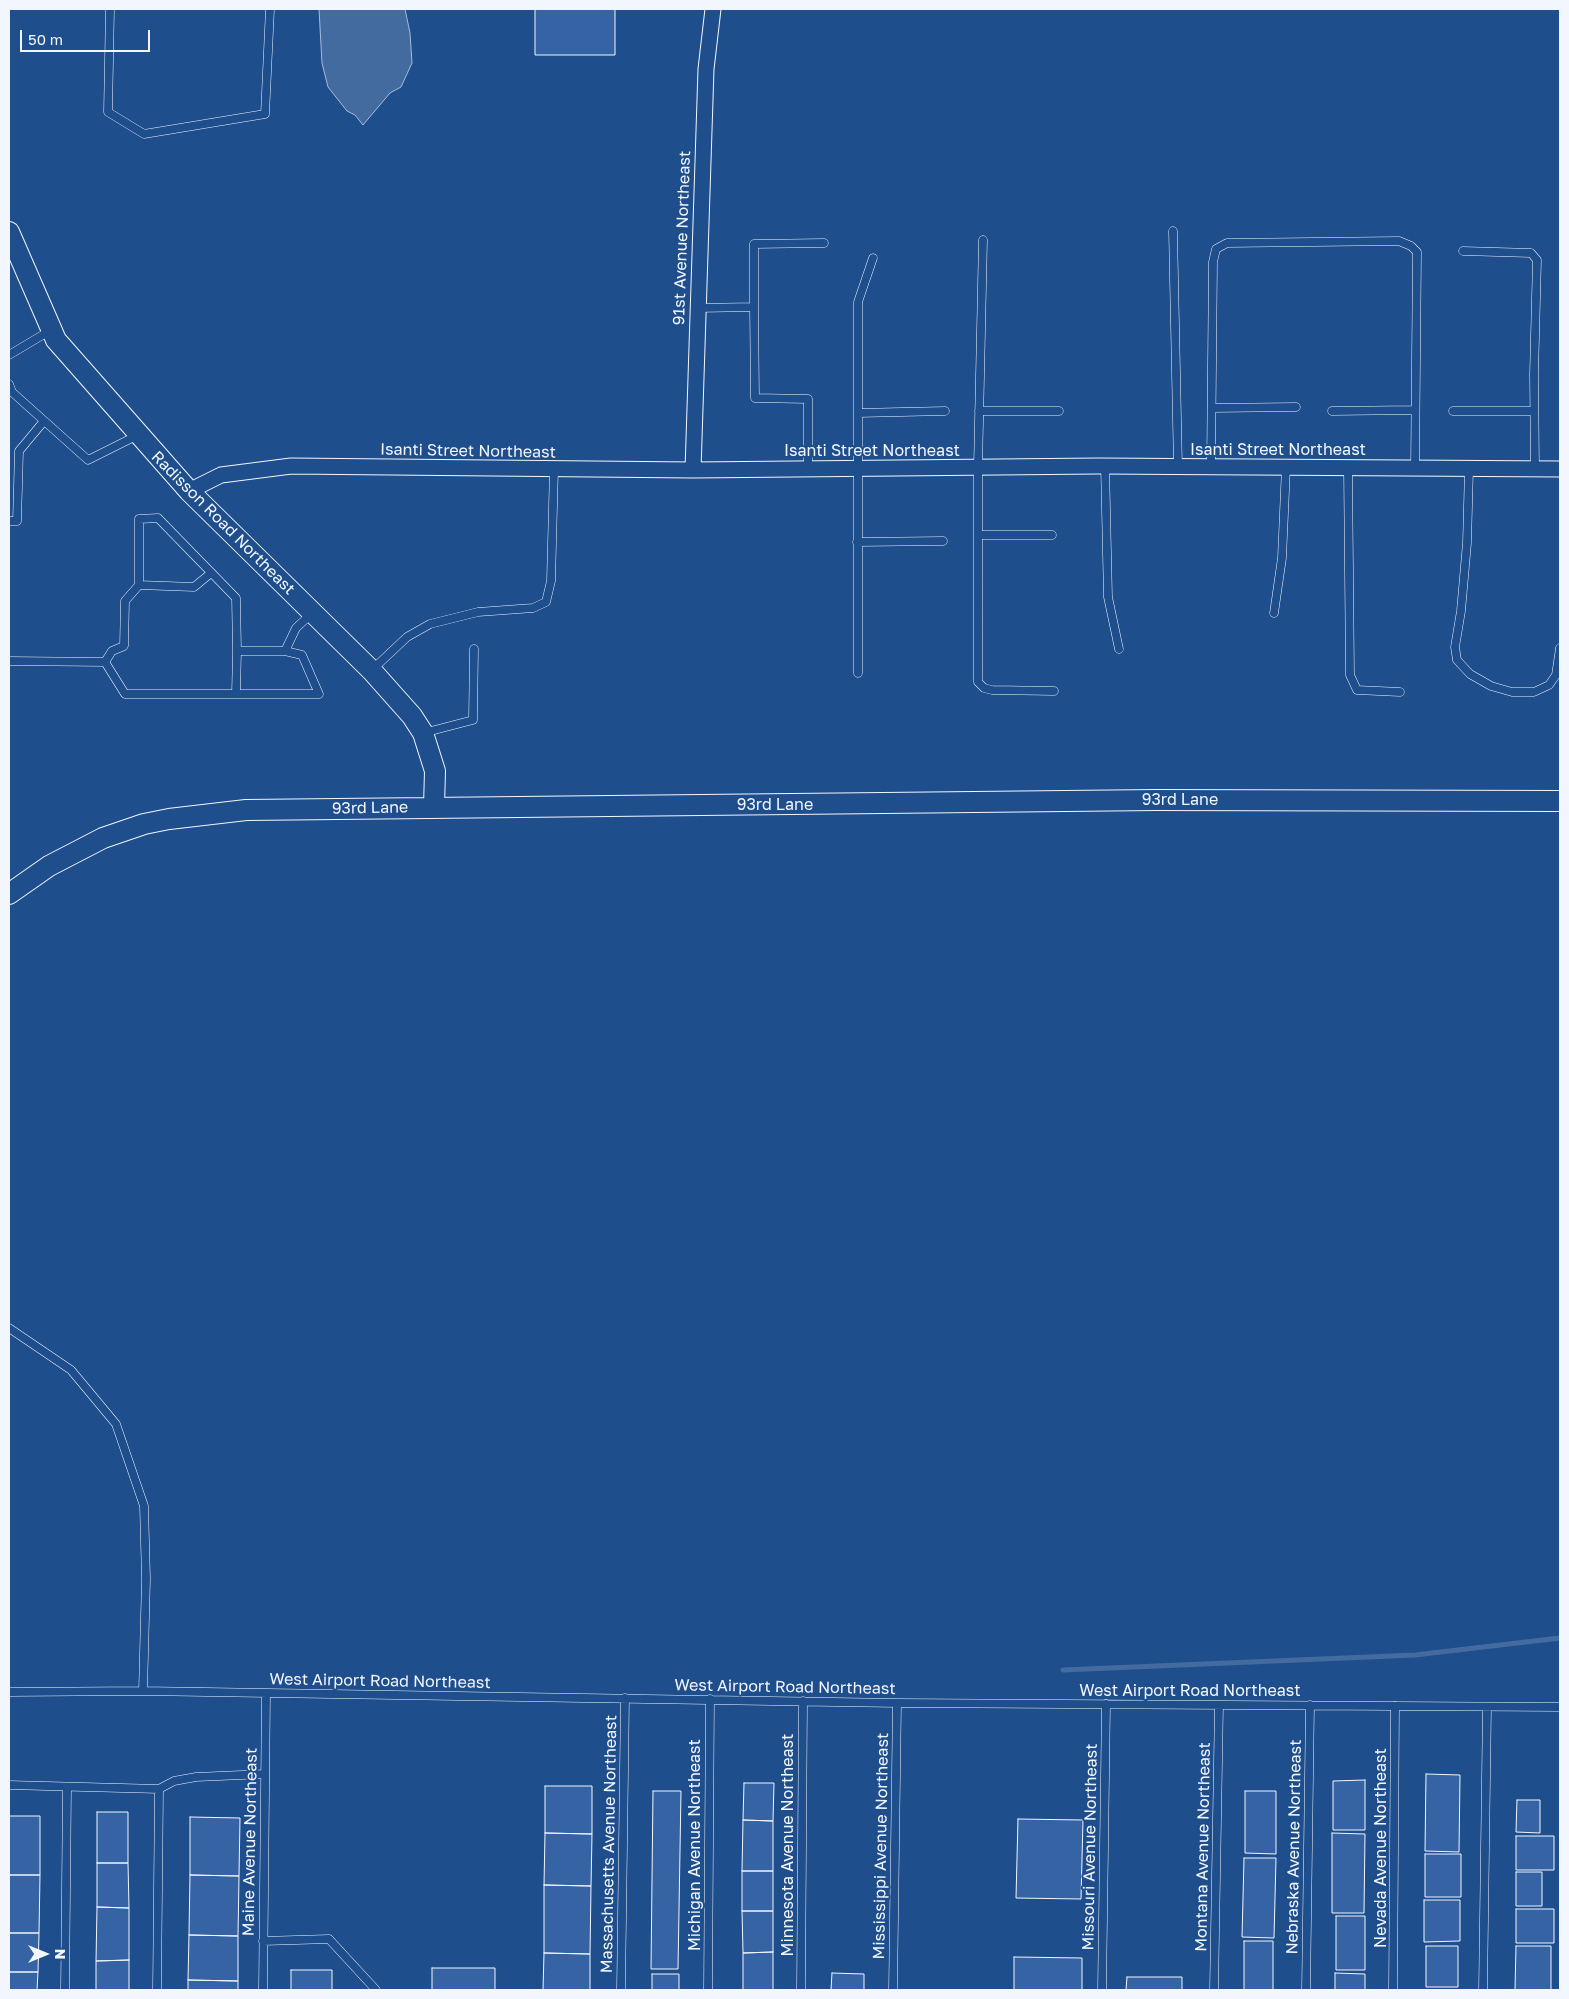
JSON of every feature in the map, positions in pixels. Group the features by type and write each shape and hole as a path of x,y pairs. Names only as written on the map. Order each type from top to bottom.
{"street":[{"name":"91st Avenue Northeast","path":"693,470 706,69 713,9"},
{"name":"Radisson Road Northeast","path":"9,232 56,340 189,492 372,671 412,716 423,733 435,771 434,806"},
{"name":"Isanti Street Northeast","path":"189,492 221,474 291,466 693,470 1105,466 1560,469"},
{"name":"93rd Lane","path":"9,894 49,866 103,838 144,824 202,814 246,810 434,806 910,804 1156,800 1560,801"}],"lane":[{"path":"110,9 108,112 144,134 265,114 270,9"},
{"path":"1173,231 1178,467"},
{"path":"983,240 978,467 978,682 984,688 992,690 1054,691"},
{"path":"1211,467 1213,262 1216,249 1227,243 1399,241 1411,246 1417,252 1414,410 1415,468"},
{"path":"808,469 808,400 755,398 754,244 824,244"},
{"path":"1463,251 1531,253 1537,260 1534,411 1535,469"},
{"path":"858,673 858,302 873,258"},
{"path":"697,308 754,307"},
{"path":"9,355 51,330"},
{"path":"9,384 12,392 88,460 138,435"},
{"path":"1212,408 1296,407"},
{"path":"1332,411 1414,410"},
{"path":"858,412 945,411"},
{"path":"979,411 1059,411"},
{"path":"1453,411 1534,411"},
{"path":"9,521 16,521 19,451 44,420"},
{"path":"1105,466 1108,597 1119,649"},
{"path":"1274,613 1282,558 1286,467"},
{"path":"1348,468 1350,676 1357,690 1400,692"},
{"path":"372,671 407,637 430,624 478,612 533,608 546,602 550,582 554,469"},
{"path":"1469,469 1467,543 1461,611 1454,646 1457,660 1470,674 1491,686 1512,692 1534,692 1549,686 1556,675 1560,648"},
{"path":"105,662 112,651 124,646 125,601 139,585 139,519 158,518 236,598 236,694"},
{"path":"978,535 1052,535"},
{"path":"857,542 943,541"},
{"path":"139,585 194,586 211,573"},
{"path":"284,651 296,628 312,612"},
{"path":"423,733 473,720 474,649"},
{"path":"105,662 125,694 319,694 302,655 284,651 237,651"},
{"path":"9,660 105,662"},
{"path":"9,1328 71,1370 116,1424 144,1506 146,1579 143,1691"},
{"name":"West Airport Road Northeast","path":"9,1692 143,1691 897,1703 1560,1707"},
{"name":"Maine Avenue Northeast","path":"263,1990 266,1693"},
{"name":"Massachusetts Avenue Northeast","path":"621,1990 625,1698"},
{"name":"Michigan Avenue Northeast","path":"708,1990 710,1699"},
{"name":"Minnesota Avenue Northeast","path":"801,1990 803,1701"},
{"name":"Mississippi Avenue Northeast","path":"893,1990 897,1703"},
{"name":"Missouri Avenue Northeast","path":"1102,1990 1106,1704"},
{"name":"Montana Avenue Northeast","path":"1214,1990 1219,1704"},
{"name":"Nebraska Avenue Northeast","path":"1306,1990 1310,1705"},
{"name":"Nevada Avenue Northeast","path":"1394,1990 1396,1706"},
{"path":"1484,1990 1486,1706"},
{"path":"9,1785 159,1789 174,1781 196,1777 265,1774"},
{"path":"65,1990 67,1787"},
{"path":"157,1990 159,1789"},
{"path":"263,1941 329,1940 376,1990"}],"water":[{"path":"319,9 405,9 410,33 412,63 401,87 390,93 363,125 355,115 347,111 328,87 322,63"}],"building":[{"path":"535,9 615,9 615,55 535,55"},
{"path":"1426,1774 1460,1775 1459,1852 1425,1851"},
{"path":"1365,1780 1365,1830 1333,1830 1333,1781"},
{"path":"744,1783 774,1783 773,1821 743,1820"},
{"path":"545,1786 592,1786 592,1834 545,1833"},
{"path":"653,1791 681,1791 678,1969 651,1969"},
{"path":"1245,1791 1276,1791 1276,1854 1245,1853"},
{"path":"1517,1800 1540,1800 1540,1833 1516,1832"},
{"path":"97,1812 128,1812 128,1863 97,1863"},
{"path":"9,1816 40,1816 40,1875 9,1875"},
{"path":"190,1817 240,1818 239,1876 190,1875"},
{"path":"1018,1819 1083,1820 1081,1899 1016,1898"},
{"path":"743,1820 773,1821 773,1871 742,1871"},
{"path":"545,1833 592,1834 591,1886 544,1885"},
{"path":"1332,1833 1365,1834 1364,1913 1332,1913"},
{"path":"1516,1836 1554,1836 1554,1870 1516,1870"},
{"path":"1425,1854 1461,1854 1461,1897 1425,1897"},
{"path":"1244,1858 1276,1858 1274,1938 1242,1937"},
{"path":"97,1863 128,1863 129,1908 97,1907"},
{"path":"742,1871 773,1871 773,1911 742,1911"},
{"path":"1516,1872 1542,1872 1542,1906 1516,1906"},
{"path":"9,1875 40,1875 39,1933 9,1933"},
{"path":"190,1875 239,1876 238,1936 189,1935"},
{"path":"544,1885 591,1886 590,1954 544,1953"},
{"path":"1424,1900 1460,1900 1460,1941 1424,1942"},
{"path":"97,1907 129,1908 129,1960 96,1961"},
{"path":"1516,1909 1554,1909 1554,1943 1516,1943"},
{"path":"742,1911 773,1911 773,1952 743,1953"},
{"path":"1336,1916 1365,1916 1365,1970 1336,1970"},
{"path":"9,1933 39,1933 38,1972 9,1972"},
{"path":"189,1935 238,1936 238,1981 188,1980"},
{"path":"1244,1941 1273,1941 1273,1990 1244,1990"},
{"path":"1426,1946 1458,1946 1458,1987 1426,1987"},
{"path":"1516,1946 1551,1946 1551,1990 1515,1990"},
{"path":"773,1952 773,1990 743,1990 743,1953"},
{"path":"544,1953 590,1954 590,1990 543,1990"},
{"path":"1014,1957 1082,1958 1082,1990 1014,1990"},
{"path":"129,1960 129,1990 96,1990 96,1961"},
{"path":"432,1968 495,1968 495,1990 432,1990"},
{"path":"291,1970 332,1970 332,1990 291,1990"},
{"path":"9,1972 38,1972 37,1990 9,1990"},
{"path":"832,1973 864,1974 864,1990 831,1990"},
{"path":"1335,1973 1365,1974 1365,1990 1335,1990"},
{"path":"652,1974 679,1974 679,1990 652,1990"},
{"path":"1127,1977 1182,1977 1182,1990 1126,1990"},
{"path":"188,1980 238,1981 238,1990 188,1990"}],"waterway":[{"path":"1063,1670 1415,1655 1560,1638"}]}
